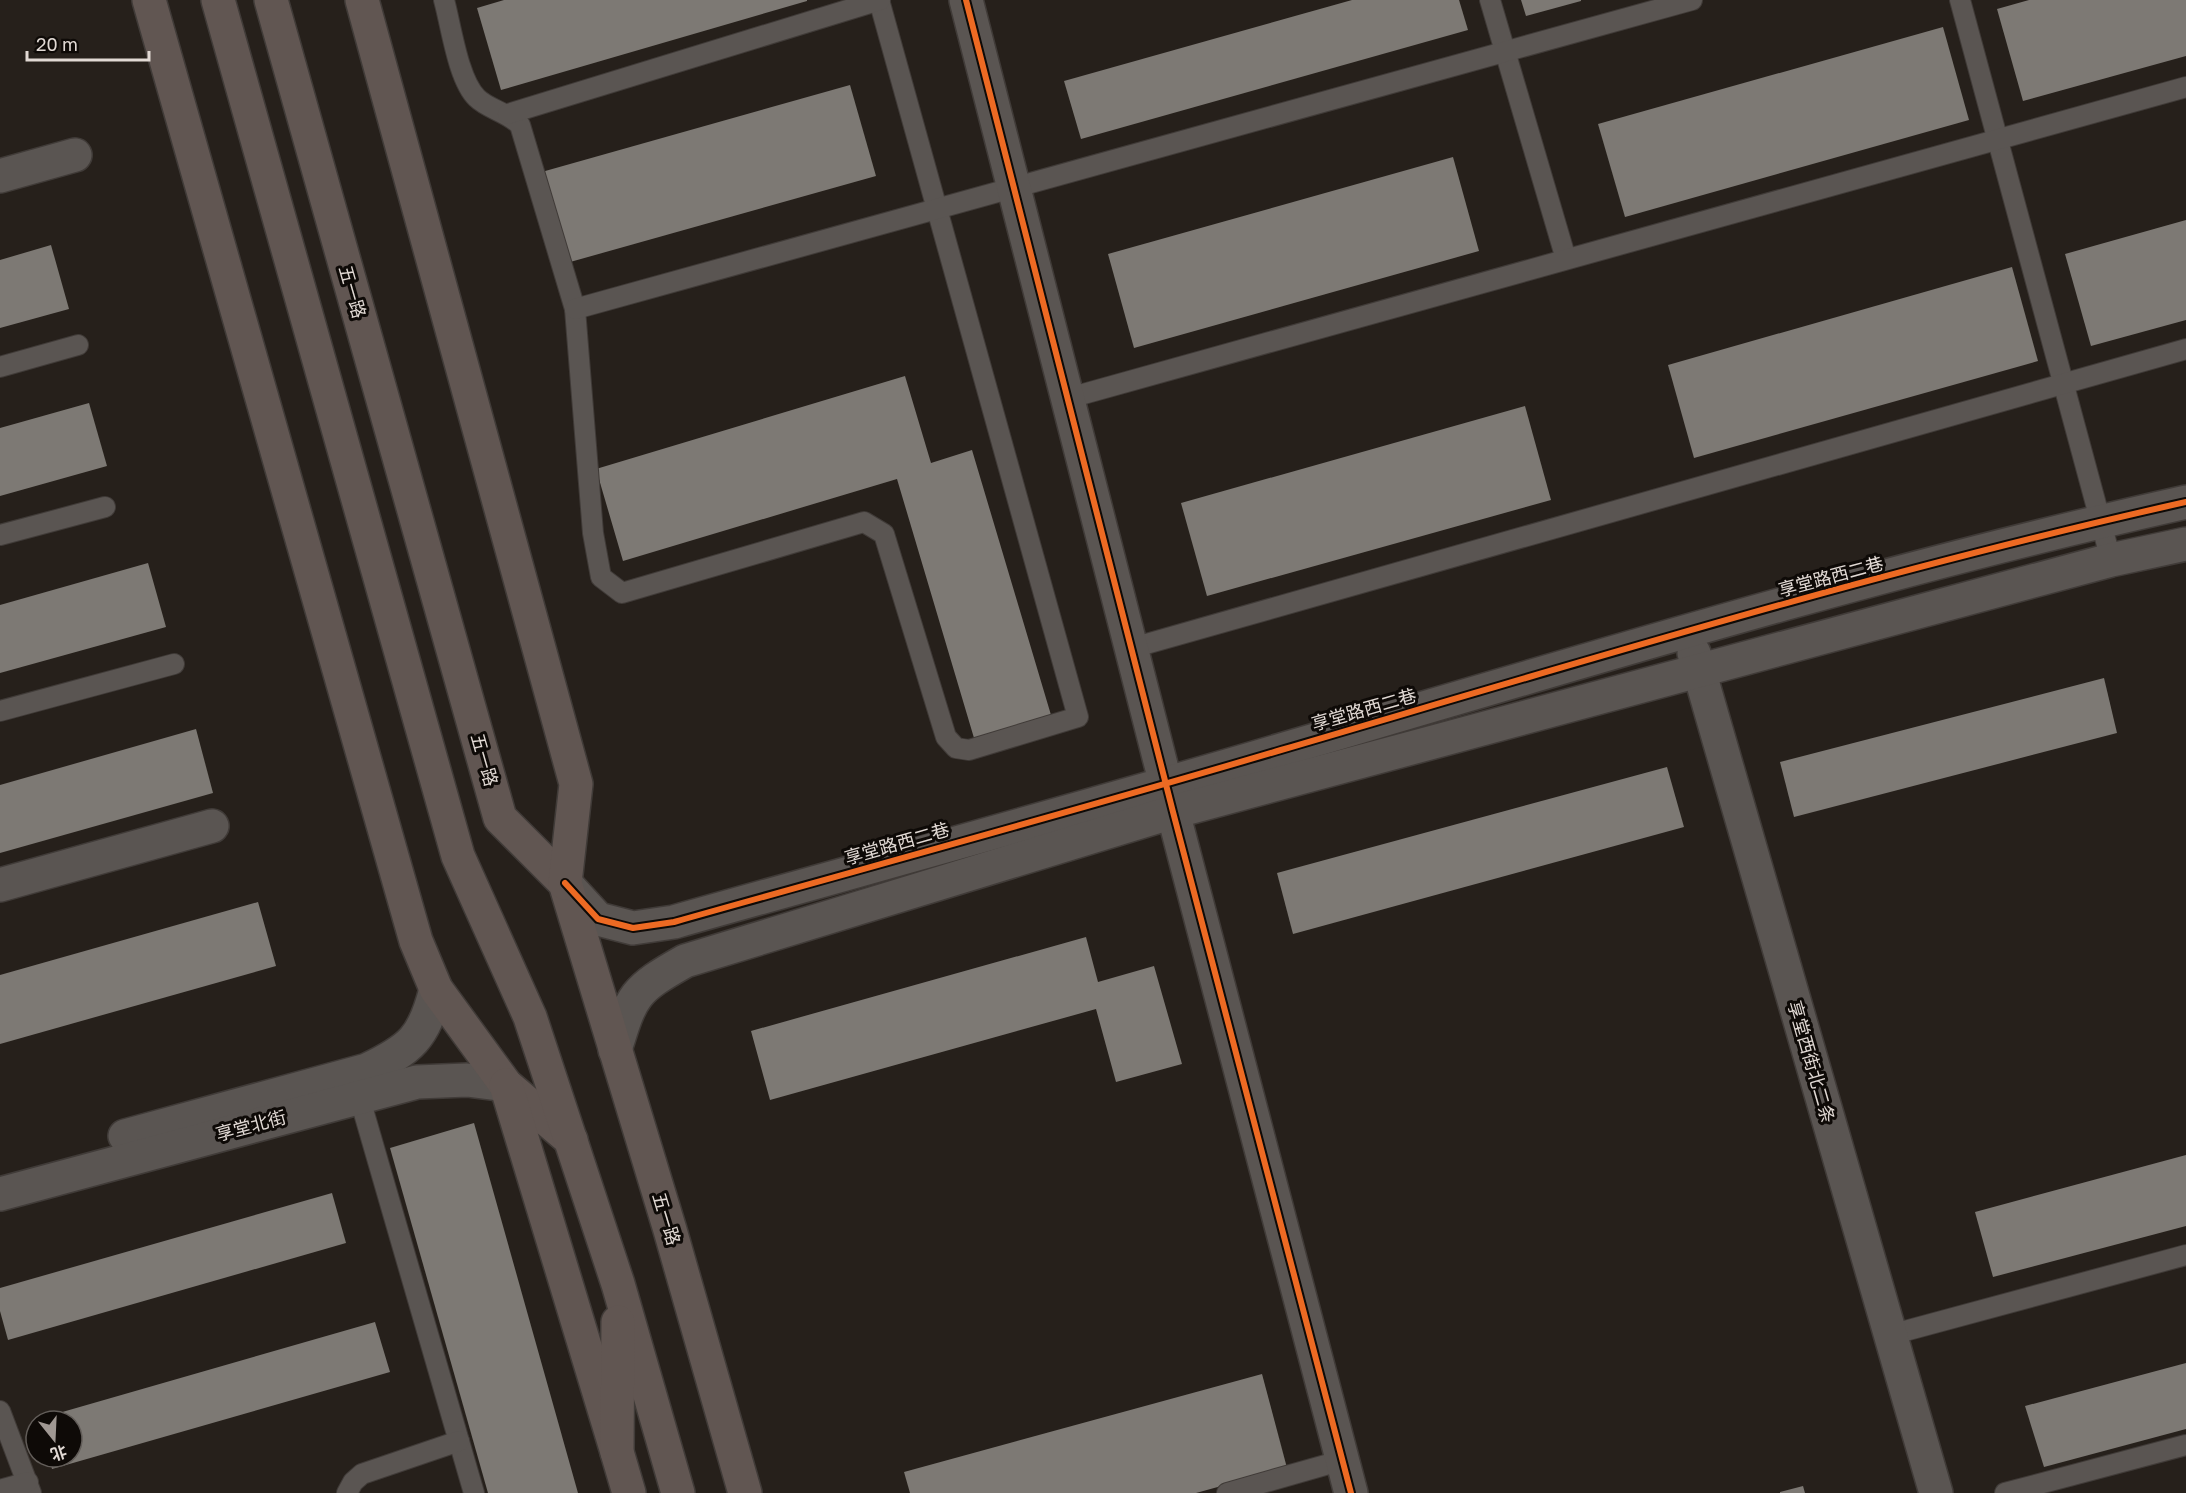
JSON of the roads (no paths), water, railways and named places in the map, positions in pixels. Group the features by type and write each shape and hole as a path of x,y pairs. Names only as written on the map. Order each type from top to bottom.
{"main road":[{"path":"149,0 416,941 436,988 506,1085 571,1140"},
{"path":"218,0 458,856 530,1017 618,1284 678,1493"},
{"name":"五一路","path":"271,0 500,818 565,883 746,1493"},
{"path":"362,0 576,784 565,883"},
{"path":"506,1085 629,1493"},
{"path":"617,1452 618,1284"}],"street":[{"path":"966,0 1351,1493"},
{"path":"0,176 75,155"},
{"name":"享堂路西二巷","path":"615,1050 629,1005 648,982 685,961 1170,798 1688,630 2100,521 2186,502"},
{"name":"享堂路西二巷","path":"565,883 598,919 633,928 674,922 1170,798 1699,673 2111,560 2186,544"},
{"name":"享堂西街北二条","path":"1688,630 1936,1493"},
{"path":"0,885 212,826"},
{"name":"享堂北街","path":"0,1194 356,1085 397,1056 418,1037 431,1011 436,988"},
{"name":"享堂北街","path":"0,1171 356,1085 467,1080 506,1085"}],"lane":[{"path":"444,0 466,84 477,98 508,114 520,125 575,309 593,533 601,577 622,593 864,522 884,534 946,737 956,748 969,750 1078,717 879,0 508,114"},
{"path":"1490,0 1566,259"},
{"path":"575,309 1692,0"},
{"path":"1960,0 2111,560"},
{"path":"1069,398 2186,87"},
{"path":"0,367 78,345"},
{"path":"1132,648 2186,349"},
{"path":"0,536 105,507"},
{"path":"0,711 174,664"},
{"path":"356,1085 474,1493"},
{"path":"1890,1335 2186,1255"},
{"path":"0,1411 30,1487 0,1490"},
{"path":"347,1493 353,1482 362,1474 459,1441"},
{"path":"2005,1493 2186,1444"},
{"path":"1227,1493 1343,1460"}]}
